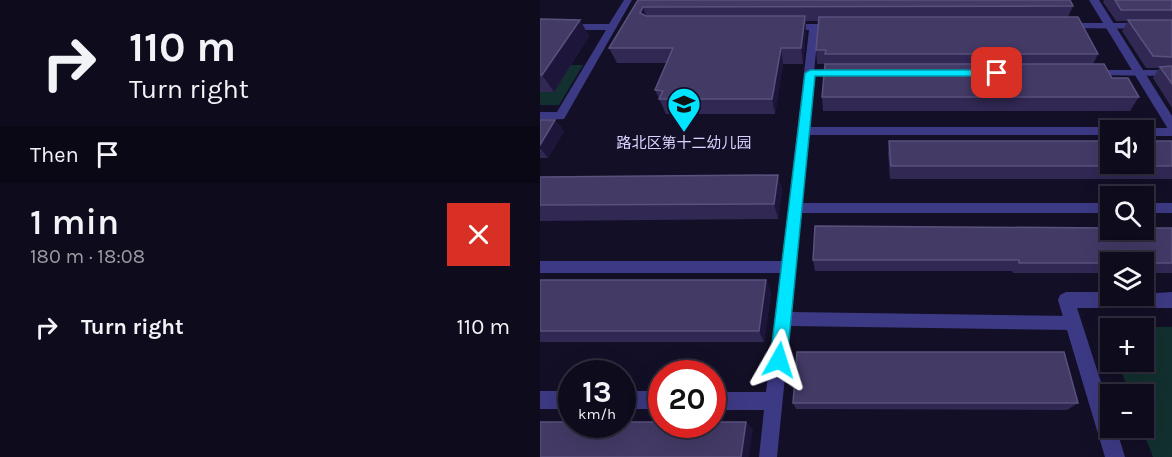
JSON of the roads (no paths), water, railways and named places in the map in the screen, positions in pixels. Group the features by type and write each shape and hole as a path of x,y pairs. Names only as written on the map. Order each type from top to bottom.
{"street":[{"path":"1094,0 1137,73 1172,126"},
{"path":"1115,457 1066,300 1172,300"}],"lane":[{"path":"540,116 560,116 574,85 628,0"},
{"path":"1051,26 1172,26"},
{"path":"540,27 612,27"},
{"path":"780,27 850,27"},
{"path":"768,457 804,131 816,73 814,27"},
{"path":"1079,73 1172,73"},
{"path":"804,131 1100,132"},
{"path":"1154,132 1172,132"},
{"path":"795,208 1100,208"},
{"path":"1154,208 1172,208"},
{"path":"540,267 789,267"},
{"path":"783,319 1073,322"},
{"path":"540,400 558,400"},
{"path":"726,401 774,401"}],"place":[{"name":"路北区第十二幼儿园","path":"684,133"}]}
